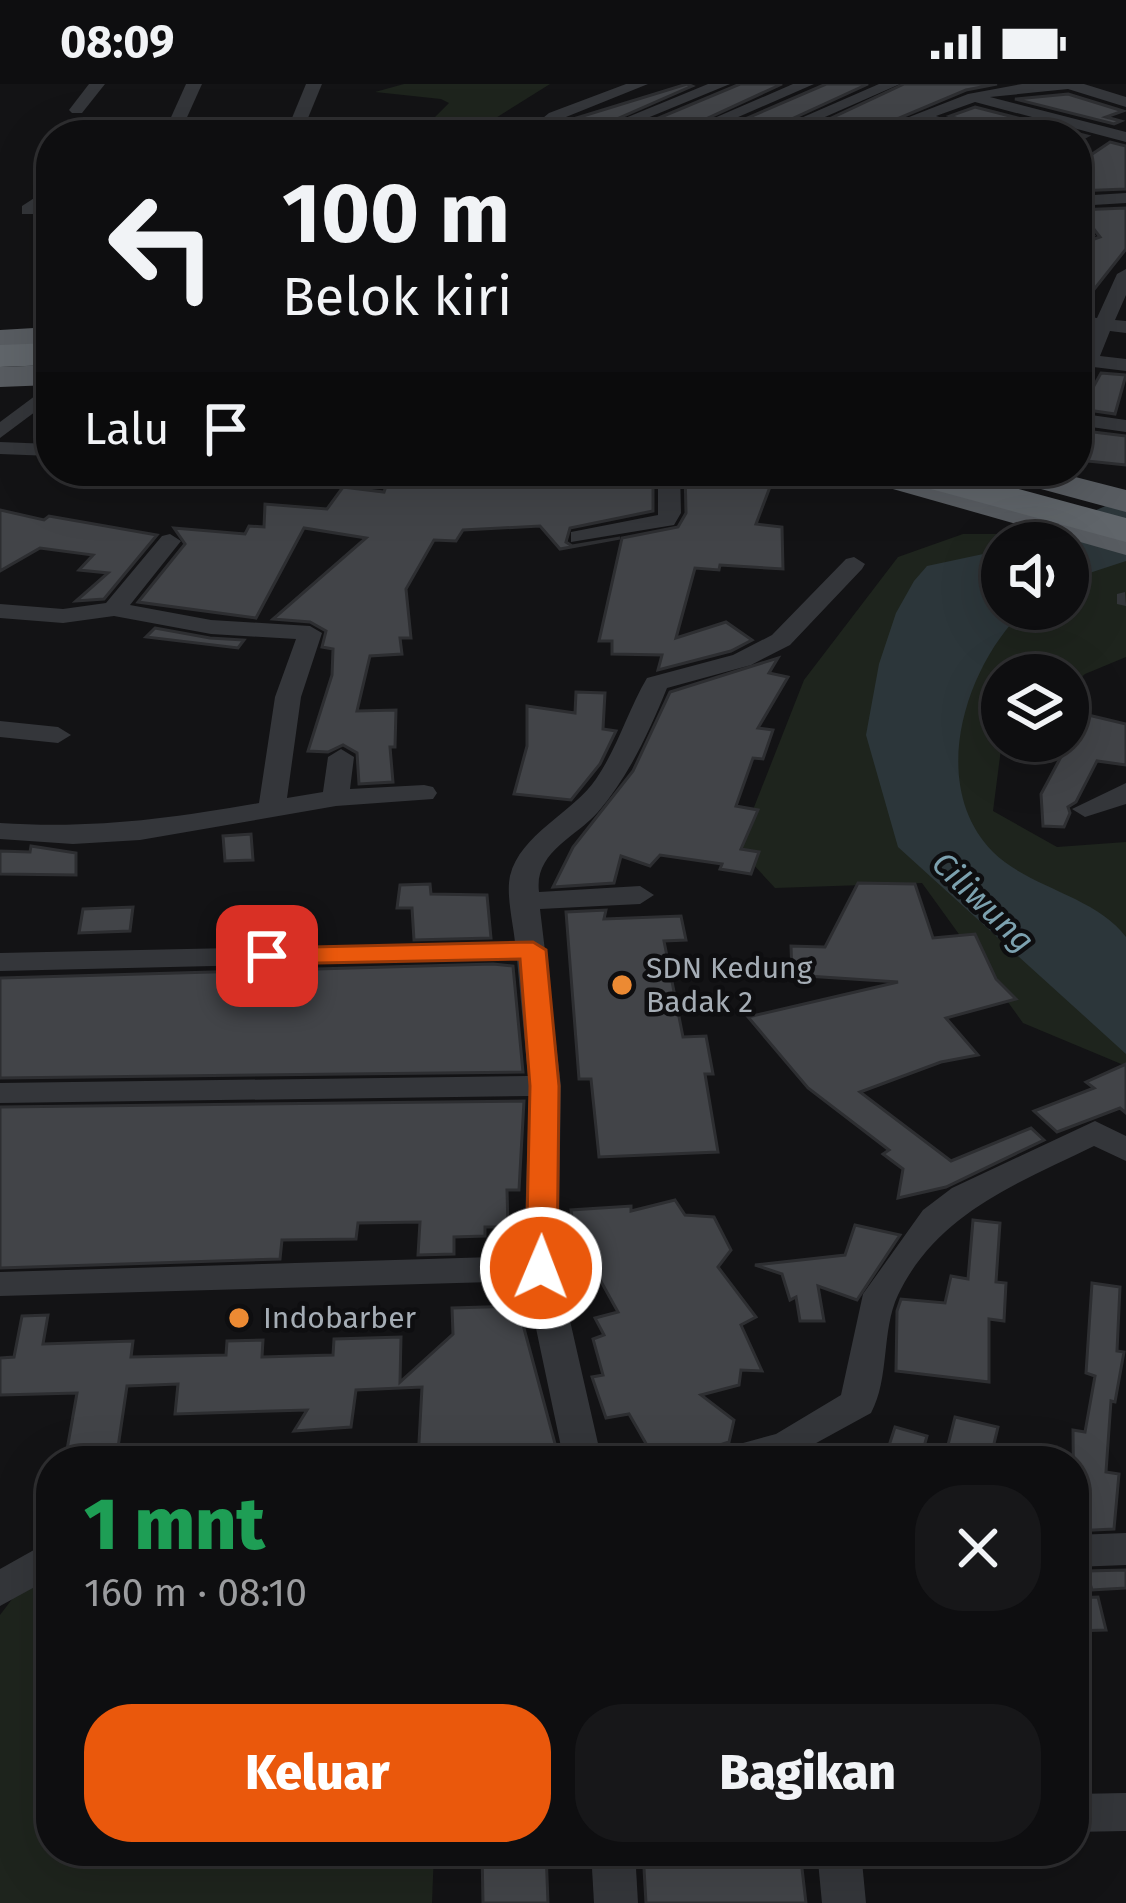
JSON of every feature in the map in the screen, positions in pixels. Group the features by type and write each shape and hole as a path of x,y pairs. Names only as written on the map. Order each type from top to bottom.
{"highway":[{"path":"0,347 36,345"},
{"path":"0,370 36,369"},
{"path":"920,486 1126,544"},
{"path":"963,486 1126,530"},
{"path":"1017,486 1126,515"},
{"path":"1068,486 1126,502"}],"street":[{"path":"77,110 97,84"},
{"path":"178,120 194,84"},
{"path":"300,120 314,84"},
{"path":"552,120 640,84"},
{"path":"719,120 806,84"},
{"path":"805,120 892,84"},
{"path":"912,120 984,90 1071,84 1126,102"},
{"path":"628,120 711,85 819,114"},
{"path":"984,90 1075,120"},
{"path":"920,117 931,120"},
{"path":"1092,126 1126,137"},
{"path":"1092,200 1126,198"},
{"path":"28,210 36,204"},
{"path":"1092,344 1126,274"},
{"path":"1092,323 1126,327"},
{"path":"1092,361 1126,365"},
{"path":"0,432 36,402"},
{"path":"1092,421 1126,426"},
{"path":"0,448 36,449"},
{"path":"579,537 665,520 670,513 669,486"},
{"path":"114,610 170,541"},
{"path":"579,1446 545,1304 541,1268 545,1086 523,878 534,851 584,813 598,794 631,743 656,683 742,660 781,640 854,564"},
{"path":"0,610 63,616 114,610 211,627 310,633 289,697 272,808"},
{"path":"0,729 58,735"},
{"path":"336,798 341,757"},
{"path":"1085,809 1110,803 1126,791"},
{"path":"0,831 73,836 140,832 336,798 424,793"},
{"path":"525,901 640,895"},
{"path":"0,962 533,950"},
{"path":"0,1093 545,1086"},
{"path":"780,1446 858,1403 880,1294 935,1218 964,1196 1095,1132 1126,1150"},
{"path":"0,1284 541,1268"},
{"path":"1089,1550 1126,1549"},
{"path":"0,1590 36,1565"},
{"path":"1089,1813 1126,1812"},
{"path":"614,1866 616,1903"},
{"path":"840,1866 844,1903"}],"shaded area":[{"path":"404,84 550,84 493,120 436,120 449,103 375,92"},
{"path":"963,534 981,534 981,630 1089,630 1089,549 1126,560 1126,657 1089,672 1089,654 981,654 981,762 999,762 993,811 1057,847 1126,842 1126,1066 1023,1023 922,883 775,888 738,848 804,680 898,557"},
{"path":"36,1583 36,1866 433,1866 432,1903 0,1903 0,1615 19,1590"}],"water":[{"path":"1126,497 1126,561 1089,573 1089,522 1069,522"},
{"name":"Ciliwung","path":"981,554 981,630 1007,630 990,654 981,654 981,671 962,727 958,761 962,794 973,825 1008,864 1098,911 1126,937 1126,1054 898,847 866,735 879,664 896,613 927,566"}],"building":[{"path":"687,84 692,86 614,120 570,120"},
{"path":"740,84 782,84 704,120 654,120"},
{"path":"826,84 868,84 790,120 743,120"},
{"path":"904,84 997,84 966,90 895,120 827,120"},
{"path":"1068,94 1123,111 1106,117 1121,121 1114,124 1015,99"},
{"path":"975,107 1025,120 961,120 950,116"},
{"path":"1110,142 1126,146 1126,189 1092,190 1092,154"},
{"path":"1126,208 1126,249 1092,292 1092,240 1100,237 1092,228 1092,209"},
{"path":"1101,373 1126,375 1115,414 1092,411 1092,389"},
{"path":"1092,432 1126,436 1126,465 1092,462"},
{"path":"386,486 653,486 653,511 570,528 566,542 572,546 620,538 560,549 540,526 463,530 456,541 434,540 406,589 411,638 400,638 402,654 370,656 357,711 396,710 395,747 390,747 393,782 359,784 357,753 343,745 328,752 308,751 332,675 333,649 322,647 326,631 310,622 273,619 366,538 304,528 256,618 138,602 185,544 174,528 245,534 249,526 264,527 265,504 327,509 343,487 384,492"},
{"path":"685,486 770,486 756,524 782,527 783,569 695,568 676,638 726,622 752,640 731,651 658,670 662,655 612,654 612,641 599,641 622,538 678,527 686,513"},
{"path":"0,510 157,535 104,599 76,601 108,573 79,570 93,555 40,548 0,571"},
{"path":"155,628 244,640 238,648 146,637"},
{"path":"778,658 769,673 788,677 758,728 773,730 763,759 753,758 736,806 758,810 741,849 759,852 751,874 720,869 722,864 660,855 650,866 621,856 614,883 553,887 573,847 633,771 670,692"},
{"path":"576,692 605,693 603,729 616,731 600,764 571,800 514,794 527,746 527,706 575,713"},
{"path":"1089,715 1126,724 1126,765 1097,761 1076,802 1068,807 1064,827 1043,826 1041,794 1058,762 1089,762"},
{"path":"251,834 253,860 225,861 223,836"},
{"path":"31,846 76,853 76,875 0,874 0,851 30,852"},
{"path":"858,883 915,884 933,938 975,934 996,979 1016,999 946,1018 978,1055 941,1062 860,1092 951,1161 1031,1128 1044,1140 946,1187 898,1198 903,1169 883,1154 889,1150 808,1088 748,1017 898,982 792,975 791,946 825,947"},
{"path":"430,884 431,894 487,895 491,938 414,940 412,908 397,908 400,885"},
{"path":"133,907 130,931 79,933 83,909"},
{"path":"606,910 604,919 681,916 686,940 664,941 683,1037 706,1036 713,1074 705,1074 718,1152 599,1157 591,1079 579,1079 566,912"},
{"path":"513,966 523,1072 0,1078 0,978"},
{"path":"1126,1064 1126,1113 1120,1108 1057,1132 1034,1111 1094,1088 1086,1082"},
{"path":"524,1101 519,1190 507,1190 508,1227 485,1227 485,1236 454,1237 454,1254 418,1255 420,1222 358,1223 356,1239 282,1240 280,1259 0,1268 0,1107"},
{"path":"675,1200 685,1215 714,1217 731,1250 718,1267 756,1317 741,1325 762,1371 741,1370 739,1385 701,1395 734,1420 729,1442 647,1446 629,1414 606,1418 592,1377 603,1375 593,1339 604,1335 595,1318 618,1312 584,1251 577,1251 571,1210 631,1206 631,1211"},
{"path":"973,1220 1000,1223 996,1282 1006,1283 1004,1321 989,1319 989,1382 896,1371 901,1299 945,1303 951,1276 968,1279"},
{"path":"855,1225 900,1235 857,1300 818,1286 824,1321 800,1321 796,1297 790,1300 782,1274 755,1265 845,1255"},
{"path":"1092,1283 1120,1287 1117,1351 1124,1352 1115,1402 1111,1401 1106,1472 1119,1474 1114,1529 1089,1530 1089,1446 1073,1446 1073,1430 1085,1432 1095,1376 1086,1373"},
{"path":"518,1306 556,1446 419,1446 422,1387 356,1390 351,1427 294,1431 307,1410 175,1414 178,1384 127,1386 118,1446 68,1446 77,1393 0,1395 0,1358 14,1357 22,1316 48,1315 43,1344 133,1341 131,1357 226,1355 227,1341 263,1340 262,1357 333,1355 334,1339 401,1337 400,1382 453,1334 452,1308"},
{"path":"955,1417 998,1427 993,1446 948,1445"},
{"path":"895,1427 927,1436 924,1446 889,1446"},
{"path":"1126,1570 1126,1588 1092,1590 1089,1571"},
{"path":"1089,1597 1098,1597 1106,1630 1089,1631"},
{"path":"482,1866 547,1866 548,1903 483,1903"},
{"path":"644,1866 802,1866 806,1903 646,1903"}],"place":[{"name":"SDN Kedung Badak 2","path":"622,985"},
{"name":"Indobarber","path":"239,1318"}],"route":[{"path":"267,956 533,950 545,1086 541,1268"}]}
